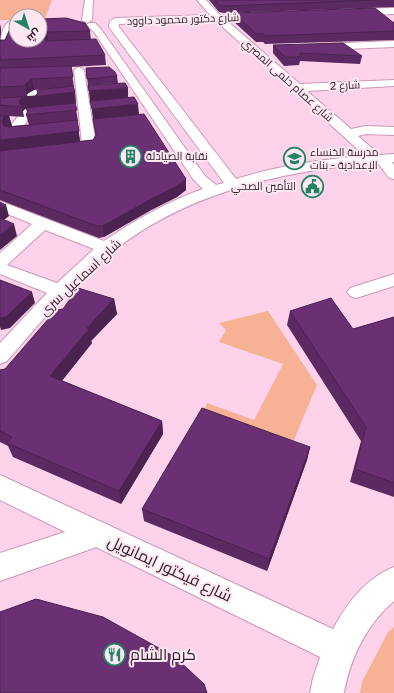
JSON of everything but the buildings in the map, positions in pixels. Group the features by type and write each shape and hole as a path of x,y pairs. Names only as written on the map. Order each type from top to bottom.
{"main road":[{"name":"شارع فيكتور ايمانويل","path":"0,487 340,649"},
{"path":"327,693 340,649 353,623 370,602 394,582"}],"street":[{"name":"شارع عصام حلمى المصري","path":"201,0 217,17 348,134 384,159 394,175"},
{"path":"91,2 88,21 96,29 203,182 213,190"},
{"path":"340,13 394,11"},
{"name":"شارع دكتور محمود داوود","path":"88,21 104,26 112,20 271,15"},
{"path":"112,20 114,27 232,184"},
{"path":"3,46 8,35"},
{"path":"92,44 125,42"},
{"path":"308,47 394,44"},
{"path":"253,49 268,49"},
{"path":"109,69 144,68"},
{"path":"54,151 88,147 89,145 87,125 88,107 82,91 83,70 66,71"},
{"path":"0,140 10,126 31,109 35,72 53,72"},
{"name":"شارع 2","path":"296,88 394,83"},
{"path":"121,88 136,87"},
{"path":"131,103 167,98"},
{"path":"20,102 31,109 45,111"},
{"path":"68,109 88,107"},
{"path":"142,119 158,118"},
{"path":"72,126 102,123"},
{"path":"348,134 371,130 394,131"},
{"path":"172,139 195,135"},
{"name":"شارع اسماعيل سرى","path":"4,345 106,248 157,216 213,190 232,184 307,168 384,159"},
{"path":"0,206 106,248"},
{"path":"0,262 43,223"},
{"path":"0,268 60,291"},
{"path":"356,292 394,280"},
{"path":"0,567 99,534"}],"shaded area":[{"path":"0,0 52,0 48,11 48,8 8,8 8,20 0,20"},
{"path":"268,311 317,385 293,442 202,417 207,403 254,420 283,364 219,342 226,330 219,323"},
{"path":"394,627 394,693 360,693 362,682 388,632"}],"place":[{"name":"نقابة الصيادلة","path":"131,156"},
{"name":"مدرسة الخنساء الإعدادية - بنات","path":"294,158"},
{"name":"التأمين الصحي","path":"312,186"},
{"name":"كرم الشام","path":"114,654"}]}
